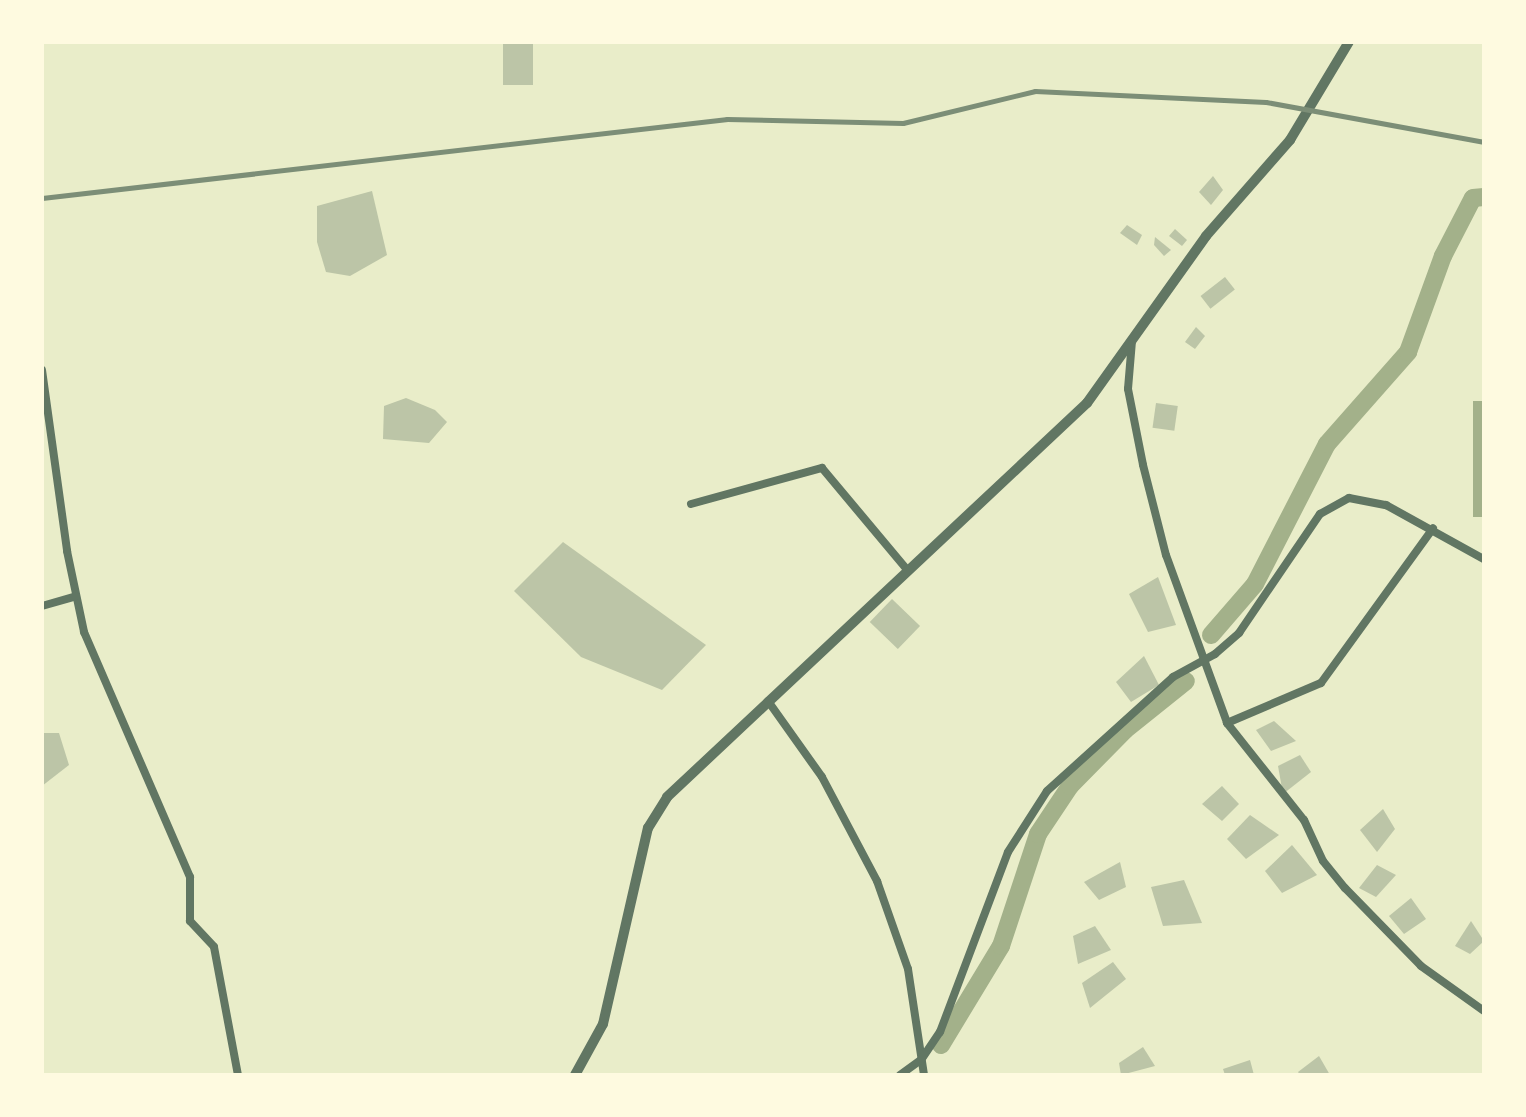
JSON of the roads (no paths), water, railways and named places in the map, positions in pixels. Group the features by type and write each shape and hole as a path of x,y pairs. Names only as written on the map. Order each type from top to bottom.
{"street":[{"path":"575,1075 603,1024 648,828 667,797 1087,403 1206,236 1290,140 1324,89 1349,42"},
{"path":"1132,339 1128,389 1143,465 1166,555 1207,655 1227,723 1304,820 1323,861 1345,888 1421,966 1484,1011"},
{"path":"42,370 76,596 99,671 190,877 190,921 214,947 238,1075"},
{"path":"691,504 822,468 908,571"},
{"path":"900,1075 921,1060 940,1032 1008,852 1047,791 1110,730 1239,633 1312,524 1332,504 1349,498 1374,502 1433,528 1484,559"},
{"path":"1227,723 1321,683 1433,528"},
{"path":"42,606 76,596"},
{"path":"768,701 822,777 877,881 908,969 924,1075"}],"waterway":[{"path":"1211,635 1255,584 1327,444 1408,352 1443,256 1473,198 1484,197"},
{"path":"941,1045 1001,946 1038,834 1070,786 1125,730 1186,681"}],"railway":[{"path":"42,198 727,119 903,123 1035,91 1266,102 1484,142"}]}
